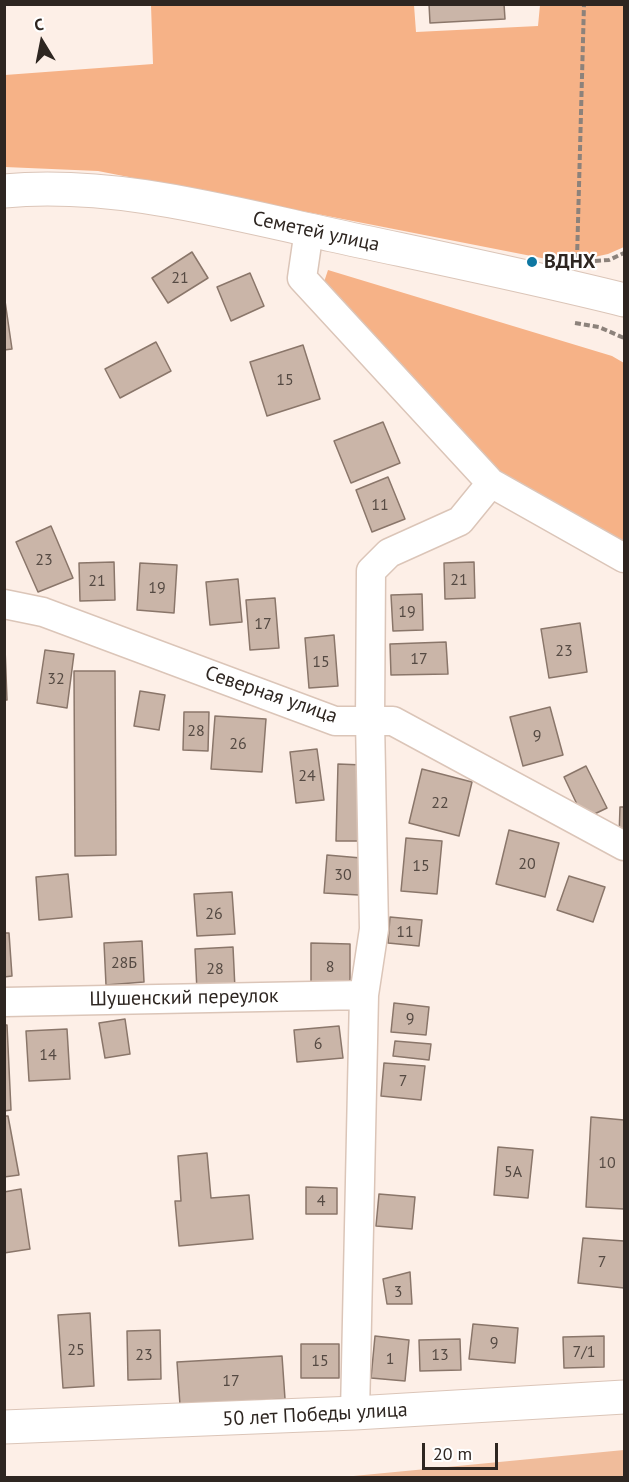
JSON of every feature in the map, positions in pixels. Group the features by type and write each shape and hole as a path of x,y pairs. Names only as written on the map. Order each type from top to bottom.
{"main road":[{"name":"Семетей улица","path":"4,191 60,189 109,192 189,204 617,293"},
{"name":"50 лет Победы улица","path":"4,1427 355,1413 624,1397"}],"street":[{"path":"309,230 302,279 491,483 624,558"},
{"path":"355,1413 364,995 374,929 370,720 371,571 389,553 460,521 491,483"},
{"name":"Северная улица","path":"4,604 43,612 334,721 393,721 624,846"},
{"name":"Шушенский переулок","path":"4,1002 364,995"}],"path":[{"path":"577,264 584,4"},
{"path":"588,262 609,260 624,254"},
{"path":"575,323 599,327 624,338"}],"shaded area":[{"path":"151,5 414,5 416,32 538,26 540,5 624,5 624,247 608,254 567,263 98,171 5,167 5,75 153,64"},
{"path":"328,270 612,356 624,363 624,548 503,478 324,282"},
{"path":"624,1450 624,1477 343,1477"}],"building":[{"path":"429,4 504,4 505,19 430,23"},
{"path":"192,252 208,278 168,303 152,278"},
{"path":"250,273 264,306 231,321 217,287"},
{"path":"4,294 12,349 4,350"},
{"path":"156,342 171,371 120,398 105,369"},
{"path":"303,345 320,399 267,416 250,362"},
{"path":"383,422 400,463 351,483 334,441"},
{"path":"388,477 405,519 372,532 356,490"},
{"path":"51,526 73,578 38,592 16,542"},
{"path":"114,562 115,600 80,601 79,563"},
{"path":"474,562 475,598 445,599 444,563"},
{"path":"140,563 177,565 174,613 137,610"},
{"path":"238,579 242,622 210,625 206,582"},
{"path":"422,594 423,630 393,631 391,595"},
{"path":"275,598 279,648 250,650 246,600"},
{"path":"580,623 587,672 549,678 541,629"},
{"path":"334,635 338,686 309,688 305,638"},
{"path":"446,642 448,674 391,675 390,644"},
{"path":"5,648 7,700 4,700"},
{"path":"45,650 74,654 67,708 37,703"},
{"path":"74,671 115,671 116,855 75,856"},
{"path":"140,691 165,695 159,730 134,726"},
{"path":"550,707 563,755 523,766 510,717"},
{"path":"184,712 209,712 208,751 183,750"},
{"path":"215,716 266,719 262,772 211,769"},
{"path":"317,749 324,800 296,803 290,752"},
{"path":"338,764 363,765 362,841 336,841"},
{"path":"586,766 607,808 584,819 564,777"},
{"path":"422,769 472,782 459,836 409,823"},
{"path":"620,807 624,807 624,837 619,837"},
{"path":"509,830 559,843 545,897 496,884"},
{"path":"406,838 442,841 437,894 401,891"},
{"path":"327,855 361,858 359,895 324,893"},
{"path":"68,874 72,917 39,920 36,877"},
{"path":"569,876 605,887 593,922 557,910"},
{"path":"232,892 235,934 197,936 194,894"},
{"path":"390,917 422,920 419,946 388,943"},
{"path":"4,933 9,933 12,976 4,977"},
{"path":"142,941 144,982 106,985 104,943"},
{"path":"311,943 350,944 350,990 311,989"},
{"path":"233,947 235,989 197,991 195,949"},
{"path":"394,1003 429,1007 426,1035 391,1032"},
{"path":"125,1019 130,1054 105,1058 99,1023"},
{"path":"4,1025 7,1025 11,1110 4,1111"},
{"path":"339,1026 343,1058 297,1062 294,1030"},
{"path":"67,1029 70,1079 29,1081 26,1031"},
{"path":"395,1041 431,1044 429,1060 393,1056"},
{"path":"384,1063 425,1066 421,1100 381,1096"},
{"path":"4,1116 8,1116 19,1175 4,1177"},
{"path":"591,1117 624,1120 624,1209 586,1207"},
{"path":"498,1147 533,1150 528,1198 494,1195"},
{"path":"207,1153 211,1198 249,1195 253,1239 179,1246 175,1201 181,1201 178,1156"},
{"path":"306,1187 337,1188 337,1214 306,1214"},
{"path":"21,1189 30,1249 4,1253 4,1192"},
{"path":"379,1194 415,1197 412,1229 376,1226"},
{"path":"583,1238 624,1241 624,1288 578,1283"},
{"path":"410,1272 412,1304 387,1304 383,1279"},
{"path":"90,1313 94,1386 63,1388 58,1315"},
{"path":"473,1324 518,1328 515,1363 469,1359"},
{"path":"160,1330 161,1379 128,1380 127,1331"},
{"path":"375,1336 409,1340 405,1381 371,1378"},
{"path":"604,1336 604,1367 564,1368 563,1337"},
{"path":"460,1339 461,1370 420,1371 419,1340"},
{"path":"301,1344 339,1344 339,1378 301,1378"},
{"path":"282,1356 285,1399 180,1405 177,1362"}],"place":[{"name":"ВДНХ","path":"532,262"}]}
